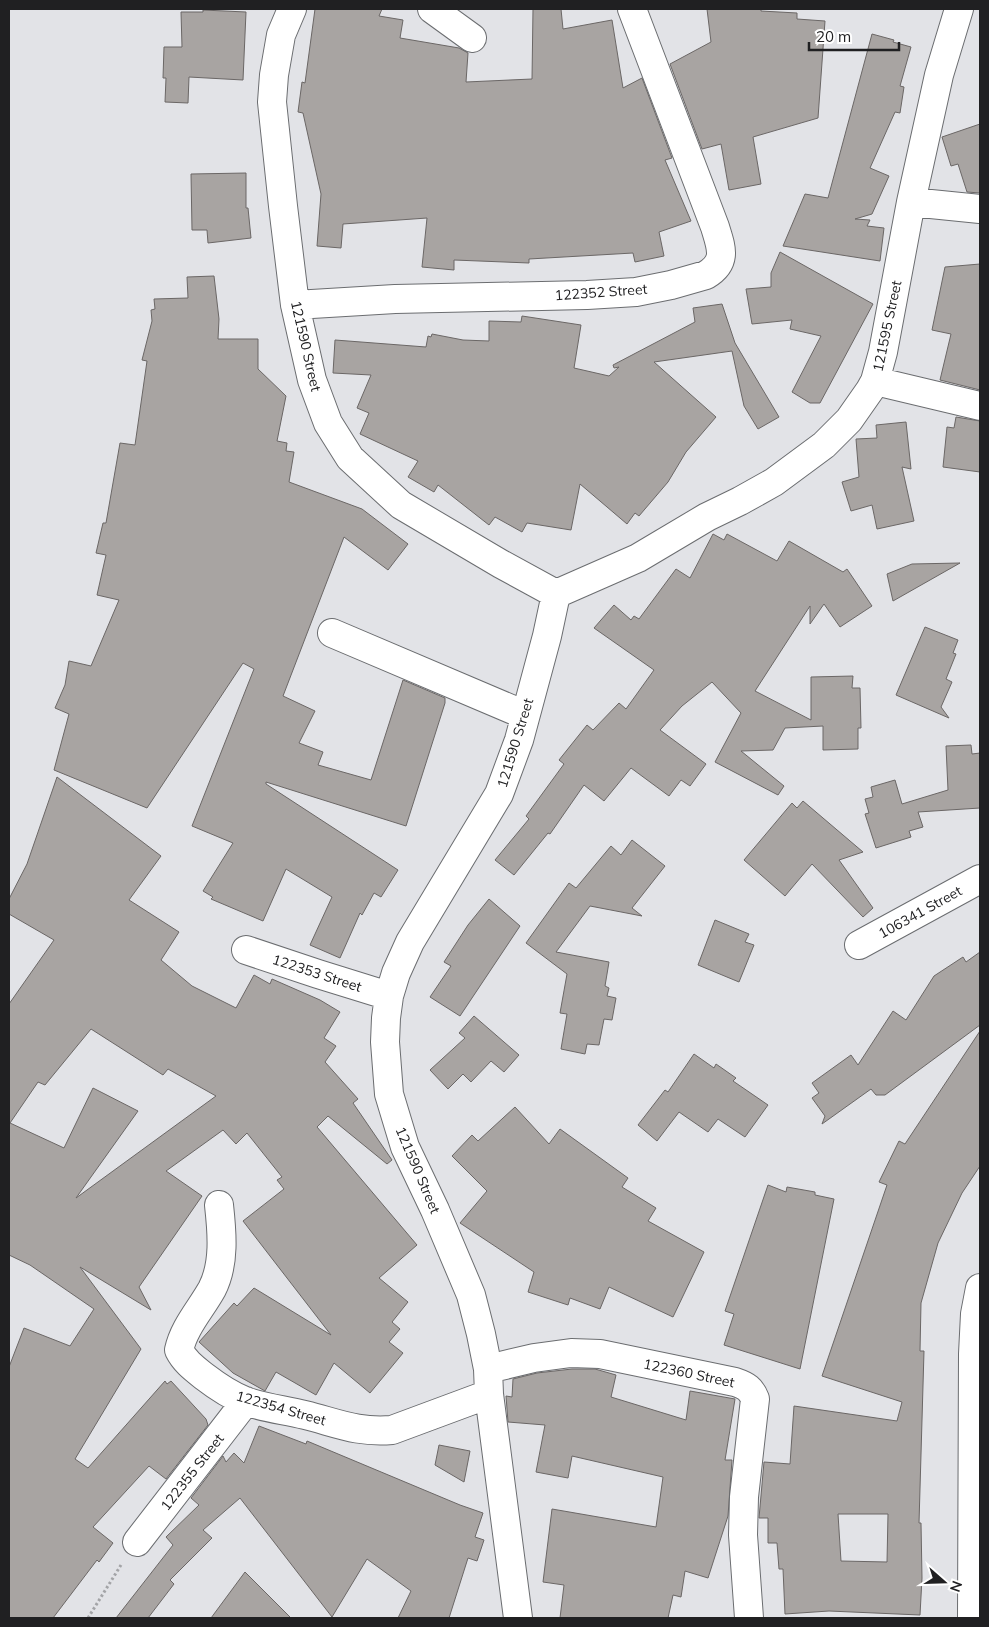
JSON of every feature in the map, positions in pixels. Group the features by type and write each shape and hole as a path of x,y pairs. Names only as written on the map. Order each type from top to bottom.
{"street":[{"name":"121590 Street","path":"292,9 281,35 274,75 272,102 296,305 312,380 328,423 350,458 401,505 556,594 547,636 519,740 499,794 410,942 396,973 389,996 385,1042 389,1094 405,1147 435,1210 471,1296 488,1382 518,1618"},
{"path":"432,9 472,38"},
{"name":"122352 Street","path":"296,305 395,299 587,295 636,292 706,275 718,266 721,257 715,227 632,9"},
{"name":"121595 Street","path":"556,594 638,558 707,517 774,482 824,445 849,420 875,381 891,315 911,202 939,74 958,9"},
{"path":"911,202 980,209"},
{"path":"875,381 980,406"},
{"path":"332,633 525,715"},
{"name":"106341 Street","path":"859,945 980,879"},
{"name":"122353 Street","path":"246,950 389,996"},
{"name":"122354 Street","path":"219,1205 222,1231 218,1273 212,1288 181,1340 179,1350 184,1359 222,1390 246,1401 356,1430 375,1432 392,1430 488,1382"},
{"path":"972,1618 974,1354 975,1314 980,1288"},
{"name":"122360 Street","path":"488,1382 534,1358 571,1353 600,1354 746,1385 751,1390 755,1399 744,1497 743,1536 749,1618"},
{"name":"122355 Street","path":"137,1542 246,1401"}],"path":[{"path":"88,1618 137,1542"}],"building":[{"path":"315,9 382,9 379,16 403,20 400,38 459,48 468,53 466,82 532,79 533,9 561,9 563,29 612,20 623,88 642,78 672,158 665,160 691,221 659,232 664,256 635,262 633,253 529,259 529,263 454,260 454,270 422,267 427,218 343,224 341,248 317,246 321,194 303,113 298,112 302,82 305,83"},
{"path":"707,9 761,9 761,11 797,13 797,19 825,21 818,118 753,137 761,184 729,190 721,144 702,149 670,64 711,42"},
{"path":"203,10 246,12 243,80 189,77 188,103 165,102 166,78 163,78 164,47 182,47 181,12 203,12"},
{"path":"872,34 911,47 900,86 904,87 900,113 895,112 870,168 889,176 872,214 855,219 870,220 867,226 884,228 880,261 783,246 805,194 828,198"},
{"path":"980,124 980,193 967,192 958,164 951,166 942,137"},
{"path":"246,173 246,208 248,208 251,238 208,243 207,230 192,230 191,174"},
{"path":"780,252 873,304 820,403 810,403 792,392 821,336 790,329 792,320 752,324 746,289 771,287 771,273"},
{"path":"980,264 980,390 940,380 951,334 932,330 945,267"},
{"path":"214,276 219,319 218,339 258,339 258,369 286,396 277,441 287,443 286,451 294,452 289,482 362,509 408,544 388,570 344,537 283,696 315,711 299,743 323,752 318,765 371,780 403,680 445,698 406,826 266,782 266,784 398,870 381,897 374,893 362,915 360,913 340,958 310,945 332,897 286,869 263,921 211,899 213,897 203,891 233,843 192,826 254,669 243,663 147,808 54,770 69,714 55,708 65,685 69,661 91,666 119,600 97,595 106,555 96,553 103,523 106,523 120,443 135,445 147,361 142,360 152,321 151,310 155,309 154,299 188,298 187,277"},
{"path":"722,304 735,343 779,417 758,429 744,406 732,351 654,362 716,417 686,452 668,482 639,516 635,513 627,524 580,484 571,530 527,523 522,532 495,517 489,525 438,485 434,492 408,477 418,461 360,434 369,413 357,408 371,375 333,373 335,340 426,347 428,336 431,337 432,334 463,340 489,341 489,321 521,322 522,316 581,325 574,368 609,376 619,367 614,368 613,365 695,322 693,308"},
{"path":"956,417 980,421 980,472 943,467 947,427 954,428"},
{"path":"906,422 911,469 902,467 914,521 877,529 872,505 851,511 842,482 859,477 856,439 877,438 876,425"},
{"path":"713,534 724,540 727,534 777,561 789,541 843,572 847,569 872,606 840,627 824,604 810,624 810,606 755,691 811,720 811,677 853,676 852,688 860,688 861,728 858,728 858,749 823,750 823,726 785,728 773,750 741,751 784,786 778,795 715,762 741,713 712,682 682,706 660,730 706,764 690,786 681,780 669,796 631,768 604,801 584,785 550,834 548,833 514,875 495,860 529,819 526,816 564,764 559,760 587,725 593,730 619,703 626,709 654,670 594,628 614,605 631,620 634,616 639,619 676,569 690,578"},
{"path":"960,563 893,601 887,574 912,564"},
{"path":"925,627 958,640 953,653 956,654 946,679 952,682 941,707 949,718 896,695"},
{"path":"971,745 972,754 980,753 980,808 918,812 923,827 909,831 911,837 876,848 865,814 869,813 865,799 873,797 871,787 895,780 902,804 948,790 946,746"},
{"path":"57,777 161,856 129,900 179,932 161,960 192,986 236,1008 254,975 270,984 272,979 320,1000 340,1012 324,1038 336,1046 325,1062 358,1099 353,1103 392,1160 387,1164 328,1116 317,1127 417,1245 379,1278 408,1302 392,1322 400,1329 389,1342 403,1353 370,1393 334,1363 316,1395 276,1372 265,1391 233,1373 199,1342 234,1303 237,1306 254,1288 331,1335 243,1221 284,1189 277,1180 282,1177 247,1133 236,1144 223,1130 166,1171 202,1196 139,1287 151,1310 80,1267 141,1349 75,1459 88,1468 165,1381 167,1384 171,1381 206,1419 208,1425 166,1479 149,1466 93,1527 113,1543 99,1562 97,1560 53,1618 9,1618 9,1367 24,1328 70,1346 94,1309 30,1265 9,1255 9,1004 54,940 9,914 9,899 27,864","holes":["91,1029 163,1075 168,1069 216,1096 76,1198 138,1111 93,1088 64,1148 10,1123 38,1082 45,1085"]},
{"path":"803,801 863,852 839,860 873,908 863,917 812,864 785,896 744,860 792,803 797,808"},
{"path":"632,840 665,866 632,908 642,916 590,906 556,952 609,962 605,986 609,988 607,996 616,998 612,1020 604,1019 599,1045 587,1044 585,1054 561,1049 567,1014 560,1013 567,974 526,943 569,883 576,888 611,846 621,855"},
{"path":"489,899 520,926 460,1016 430,997 451,966 444,962 468,925"},
{"path":"715,920 749,934 745,942 754,945 739,982 698,965"},
{"path":"980,952 980,1025 885,1095 876,1095 871,1089 822,1124 825,1116 812,1098 819,1093 812,1083 851,1055 858,1065 893,1011 906,1020 934,976 963,957 966,962"},
{"path":"474,1016 519,1055 504,1072 491,1061 471,1082 463,1074 448,1089 430,1070 465,1038 459,1033"},
{"path":"980,1031 980,1166 962,1193 938,1243 921,1303 920,1351 924,1351 919,1523 921,1523 922,1578 920,1615 829,1611 785,1614 783,1569 779,1569 777,1543 768,1543 768,1518 759,1518 764,1462 790,1464 794,1406 897,1421 902,1402 822,1376 887,1185 879,1182 899,1141 905,1144","holes":["838,1514 888,1514 887,1562 841,1561"]},
{"path":"694,1054 714,1068 716,1064 736,1078 733,1081 768,1105 745,1137 718,1119 708,1132 679,1112 657,1141 638,1125 665,1090 668,1092"},
{"path":"515,1107 549,1144 560,1129 628,1178 622,1187 656,1208 648,1221 704,1252 673,1317 609,1287 600,1309 570,1298 568,1305 528,1292 534,1272 460,1223 487,1191 452,1156 472,1135 478,1141"},
{"path":"768,1185 786,1192 787,1187 815,1192 815,1195 834,1199 800,1369 724,1345 734,1314 725,1311"},
{"path":"572,1369 595,1369 616,1375 611,1397 686,1420 690,1391 735,1399 725,1460 732,1460 728,1516 708,1578 685,1571 681,1597 673,1595 668,1618 560,1618 564,1585 543,1582 552,1509 656,1527 663,1477 572,1456 568,1478 536,1472 545,1425 508,1422 506,1396 512,1397 513,1379 537,1373"},
{"path":"259,1426 306,1444 307,1441 483,1513 475,1537 484,1540 477,1561 468,1558 449,1618 398,1618 411,1591 367,1559 332,1617 240,1498 203,1530 212,1538 170,1580 174,1584 148,1618 116,1618 173,1545 166,1537 199,1505 191,1498 223,1456 226,1462 234,1453 244,1463"},
{"path":"439,1445 470,1451 464,1482 435,1465"},
{"path":"245,1572 291,1618 211,1618"}]}
